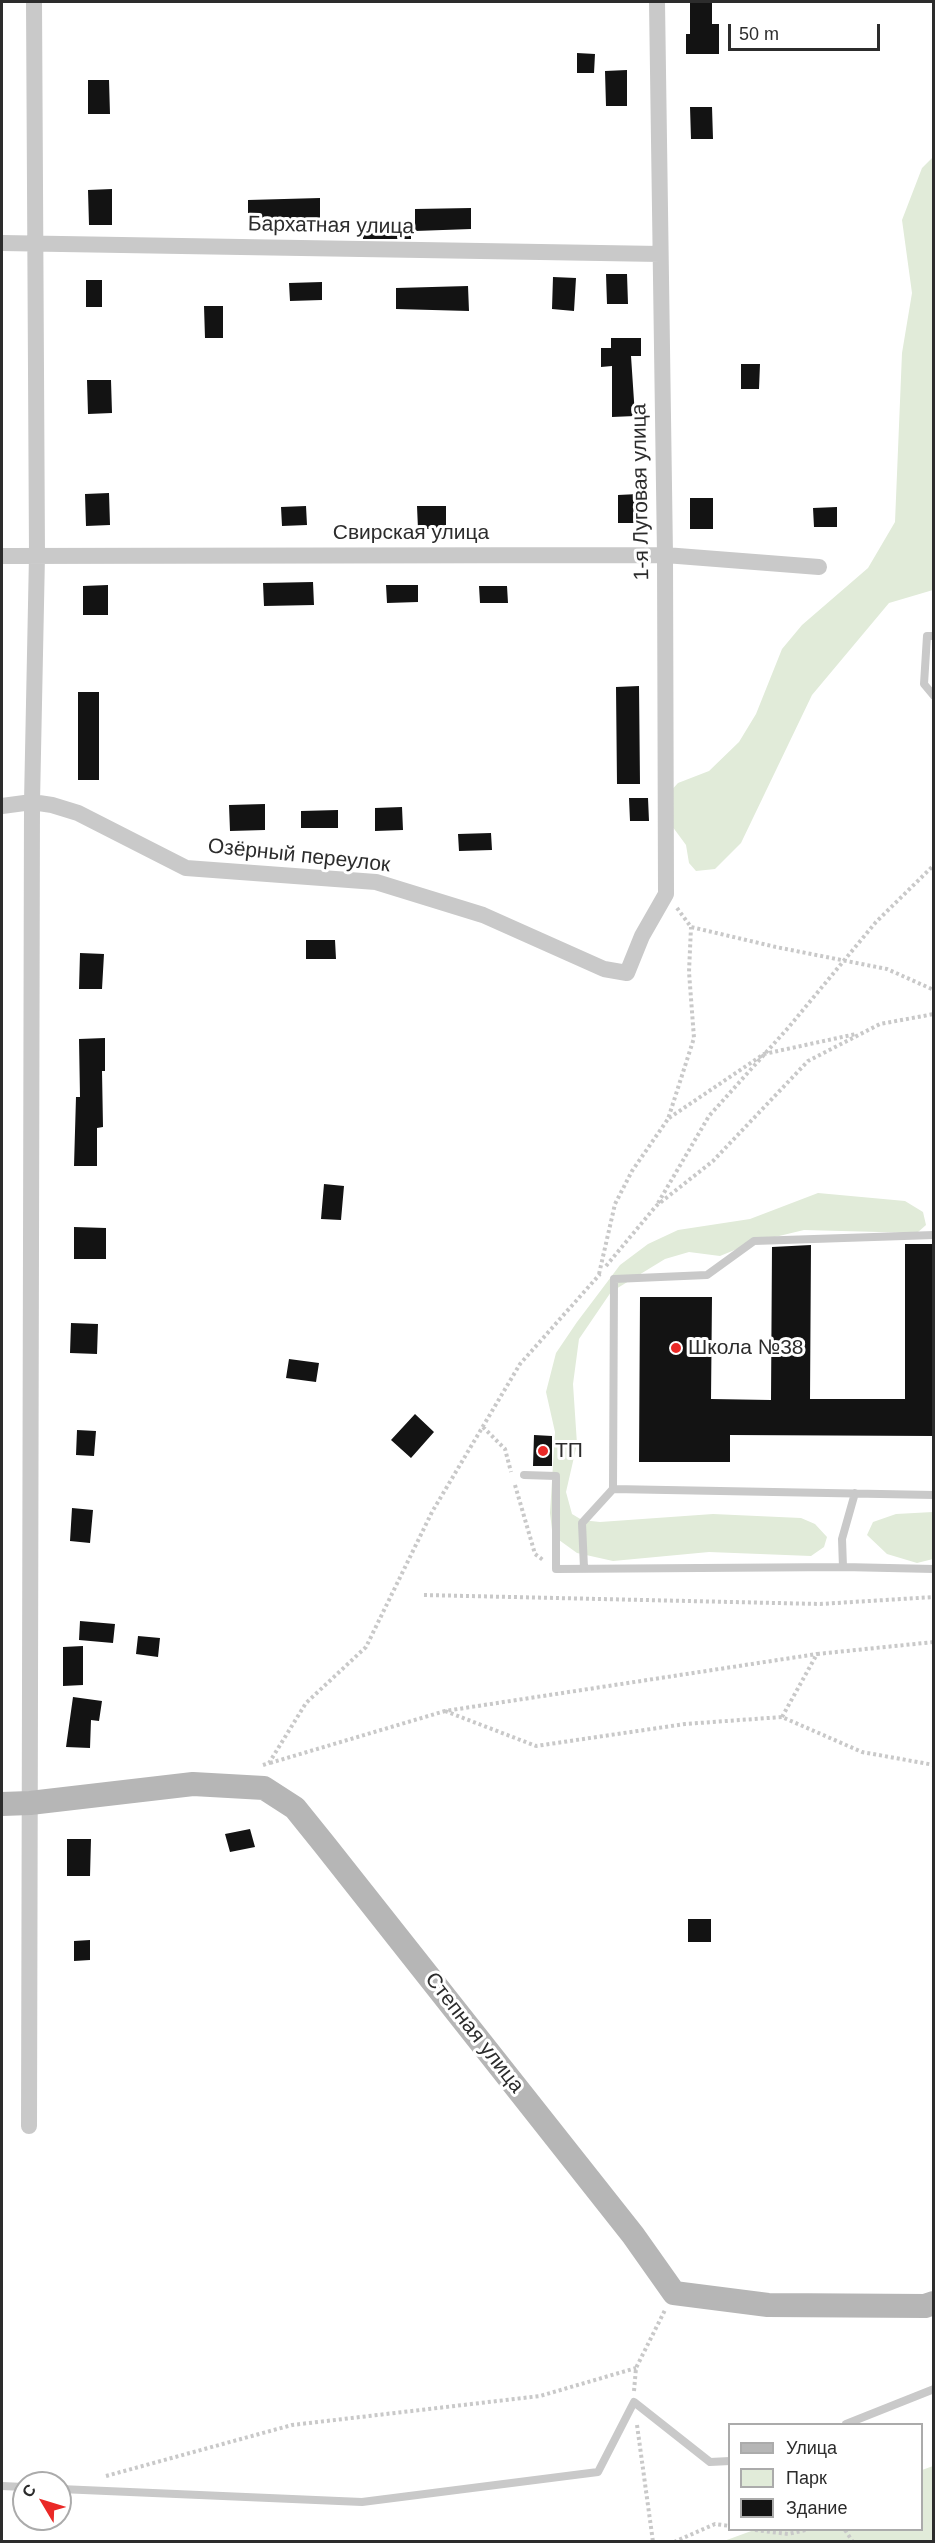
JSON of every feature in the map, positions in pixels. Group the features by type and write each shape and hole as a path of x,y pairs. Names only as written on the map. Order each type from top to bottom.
{"street":[{"path":"29,2126 32,802 37,555 34,2"},
{"name":"1-я Луговая улица","path":"627,973 642,936 666,894 665,555 657,2"},
{"name":"Бархатная улица","path":"2,243 660,254"},
{"name":"Свирская улица","path":"2,556 665,555 819,567"},
{"name":"Озёрный переулок","path":"2,806 32,802 78,813 186,868 376,882 483,915 604,969 627,973"},
{"name":"Степная улица","path":"2,1804 193,1785 264,1788 295,1808 633,2235 674,2293 768,2305 925,2306 933,2303"}],"lane":[{"path":"933,636 927,636 924,684 933,696"},
{"path":"584,1568 582,1523 613,1489 614,1279 707,1275 754,1241 933,1235"},
{"path":"524,1475 556,1476 556,1569 843,1567 933,1569"},
{"path":"613,1489 933,1495"},
{"path":"843,1567 842,1539 855,1493"},
{"path":"848,2423 933,2389"},
{"path":"72,2490 362,2502 598,2472 634,2402 710,2462 728,2461"}],"path":[{"path":"269,1763 306,1702 366,1647 432,1512 520,1364 599,1275 656,1206 709,1116 876,922 933,865"},
{"path":"599,1275 615,1204 632,1171 668,1119 694,1038 689,972 691,927 666,894"},
{"path":"691,927 887,969 933,990"},
{"path":"656,1206 713,1161 808,1061 880,1024 933,1014"},
{"path":"668,1119 764,1054 862,1033"},
{"path":"483,1427 505,1449 534,1554"},
{"path":"424,1595 820,1604 933,1597"},
{"path":"259,1766 445,1711 817,1654 933,1642"},
{"path":"782,1717 817,1654"},
{"path":"445,1711 536,1746 685,1725 782,1717 862,1752 933,1765"},
{"path":"105,2476 292,2425 540,2396 636,2368"},
{"path":"674,2541 715,2524 728,2526"},
{"path":"768,2531 788,2534 799,2531"}],"green space":[{"path":"933,157 933,590 889,603 812,695 741,843 715,869 696,871 689,863 686,845 672,826 668,794 678,783 709,771 739,742 756,714 782,649 802,625 868,568 895,522 902,353 912,293 902,220 922,168"},
{"path":"818,1193 905,1201 923,1212 926,1225 917,1233 804,1230 754,1242 720,1256 689,1252 665,1259 611,1292 579,1339 573,1384 577,1444 566,1492 572,1514 582,1520 600,1522 713,1514 801,1518 815,1524 827,1537 824,1547 811,1556 709,1552 613,1561 577,1553 559,1540 552,1530 550,1513 555,1432 546,1392 556,1353 620,1265 648,1244 678,1230 750,1219"},
{"path":"933,1512 933,1559 917,1563 887,1554 867,1535 873,1522 896,1514"},
{"path":"933,2466 933,2541 724,2541 751,2531 923,2531 923,2470"}],"building":[{"path":"690,2 712,2 712,24 719,24 719,54 686,54 686,34 690,34"},
{"path":"577,53 595,54 594,73 577,73"},
{"path":"627,70 627,106 606,106 605,71"},
{"path":"88,80 109,80 110,114 88,114"},
{"path":"690,107 712,107 713,139 691,139"},
{"path":"112,189 112,225 89,225 88,190"},
{"path":"320,198 320,220 248,221 248,200"},
{"path":"471,208 471,229 415,231 415,209"},
{"path":"411,224 411,239 363,239 362,225"},
{"path":"606,274 627,274 628,304 607,304"},
{"path":"553,277 576,278 574,311 552,309"},
{"path":"86,280 102,280 102,307 86,307"},
{"path":"322,282 322,300 290,301 289,283"},
{"path":"468,286 469,311 396,309 396,288"},
{"path":"204,306 223,306 223,338 205,338"},
{"path":"611,338 641,338 641,356 631,356 635,416 612,417 612,366 601,367 601,348 611,348"},
{"path":"741,364 760,364 759,389 741,389"},
{"path":"87,380 111,380 112,413 88,414"},
{"path":"109,493 110,525 86,526 85,494"},
{"path":"638,494 638,523 618,523 618,495"},
{"path":"690,498 713,498 713,529 690,529"},
{"path":"306,506 307,525 282,526 281,507"},
{"path":"417,506 446,506 446,529 418,529"},
{"path":"837,507 837,527 814,527 813,508"},
{"path":"313,582 314,605 264,606 263,583"},
{"path":"108,585 108,615 83,615 83,586"},
{"path":"386,585 418,585 418,602 387,603"},
{"path":"479,586 507,586 508,603 480,603"},
{"path":"639,686 640,784 617,784 616,687"},
{"path":"78,692 99,692 99,780 78,780"},
{"path":"629,798 648,798 649,821 630,821"},
{"path":"265,804 265,830 230,831 229,805"},
{"path":"402,807 403,830 375,831 375,808"},
{"path":"338,810 338,828 301,828 301,811"},
{"path":"491,833 492,850 459,851 458,834"},
{"path":"306,940 335,940 336,959 306,959"},
{"path":"80,953 104,954 102,989 79,989"},
{"path":"105,1038 105,1071 102,1071 103,1127 97,1128 97,1166 74,1166 76,1097 80,1097 79,1039"},
{"path":"324,1184 344,1186 341,1220 321,1219"},
{"path":"74,1227 106,1228 106,1259 74,1259"},
{"name":"Школа №38","path":"905,1244 933,1244 933,1436 730,1435 730,1462 639,1462 640,1297 712,1297 711,1399 771,1400 772,1247 811,1245 810,1399 905,1399"},
{"path":"71,1323 98,1324 97,1354 70,1353"},
{"path":"289,1359 319,1363 316,1382 286,1378"},
{"path":"415,1414 434,1432 411,1458 391,1440"},
{"path":"77,1430 96,1431 94,1456 76,1455"},
{"name":"ТП","path":"534,1435 552,1436 552,1466 533,1466"},
{"path":"72,1508 93,1510 90,1543 70,1541"},
{"path":"80,1621 115,1624 113,1643 79,1640"},
{"path":"138,1636 160,1638 158,1657 136,1654"},
{"path":"83,1646 83,1685 63,1686 63,1647"},
{"path":"73,1697 102,1701 99,1721 91,1720 90,1748 66,1747"},
{"path":"250,1829 255,1847 230,1852 225,1834"},
{"path":"67,1839 91,1839 90,1876 67,1876"},
{"path":"688,1919 711,1919 711,1942 688,1942"},
{"path":"90,1940 90,1960 74,1961 74,1941"}],"place":[{"name":"Школа №38","path":"676,1348"},
{"name":"ТП","path":"543,1451"}]}
